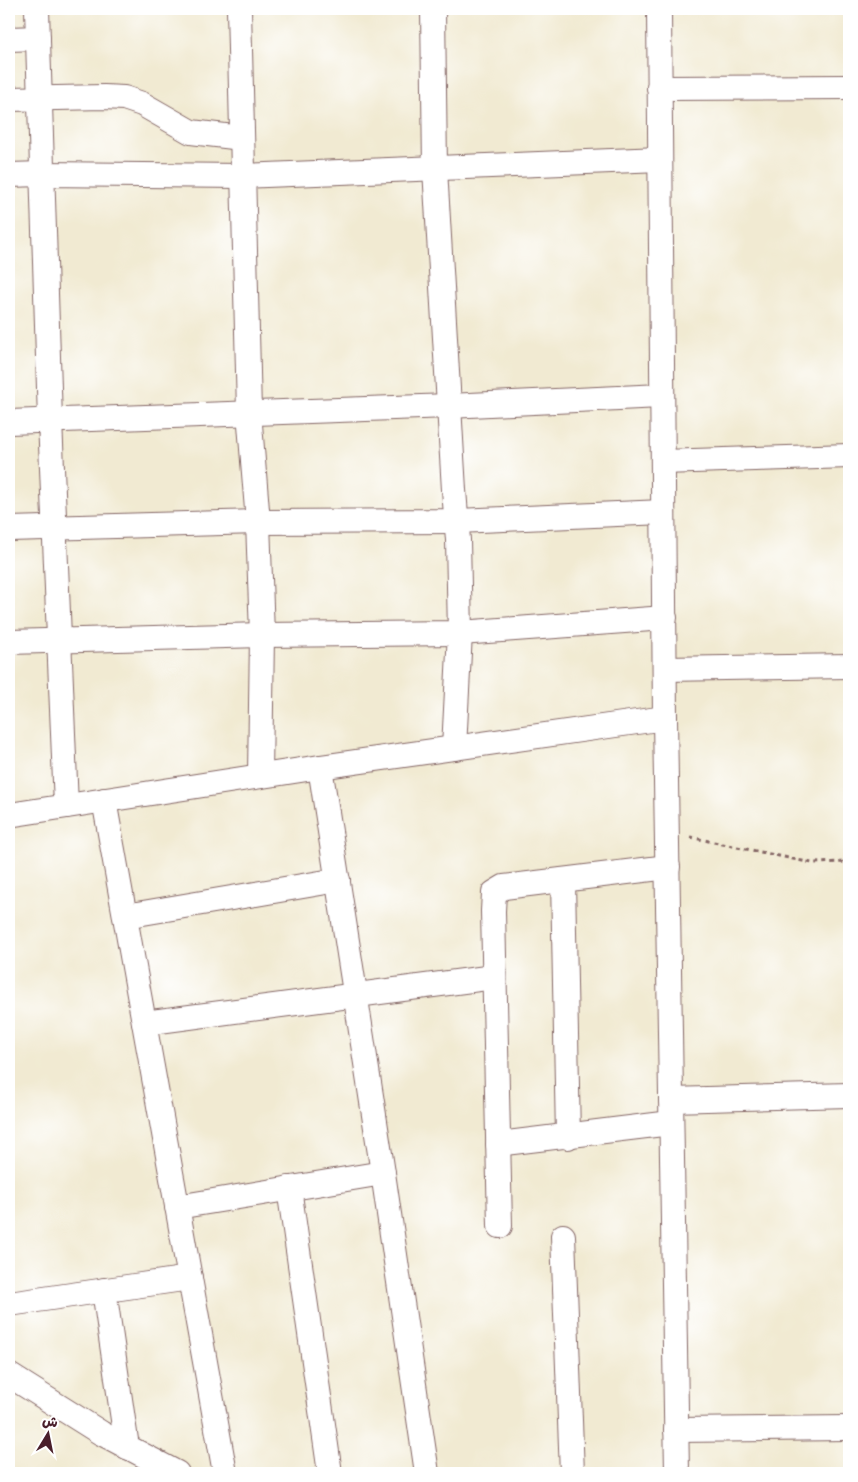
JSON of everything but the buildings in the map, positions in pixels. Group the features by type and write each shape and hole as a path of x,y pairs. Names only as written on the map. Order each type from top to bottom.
{"street":[{"path":"37,9 50,420 66,806"},
{"path":"239,9 249,412 258,522 262,635 260,776"},
{"path":"433,9 434,169 457,521 460,633 454,748"},
{"path":"659,9 665,718 677,1473"},
{"path":"9,39 38,38"},
{"path":"659,88 849,87"},
{"path":"9,99 124,98 142,104 191,132 242,138"},
{"path":"9,175 243,176 660,159"},
{"path":"9,422 662,396"},
{"path":"663,462 849,456"},
{"path":"9,529 258,522 457,521 663,512"},
{"path":"9,642 262,635 460,633 665,618"},
{"path":"665,669 849,666"},
{"path":"9,815 320,767 665,718"},
{"path":"320,767 427,1473"},
{"path":"104,800 225,1473"},
{"path":"500,1226 494,977 494,893 504,887 668,867"},
{"path":"125,916 338,880"},
{"path":"563,880 568,1137"},
{"path":"144,1024 494,977"},
{"path":"671,1100 849,1095"},
{"path":"498,1144 671,1123"},
{"path":"177,1207 383,1173"},
{"path":"289,1188 330,1473"},
{"path":"563,1236 572,1473"},
{"path":"9,1304 190,1278"},
{"path":"104,1290 127,1447"},
{"path":"9,1376 101,1433 177,1473"},
{"path":"676,1430 849,1428"}],"path":[{"path":"667,832 812,863 849,862"}]}
